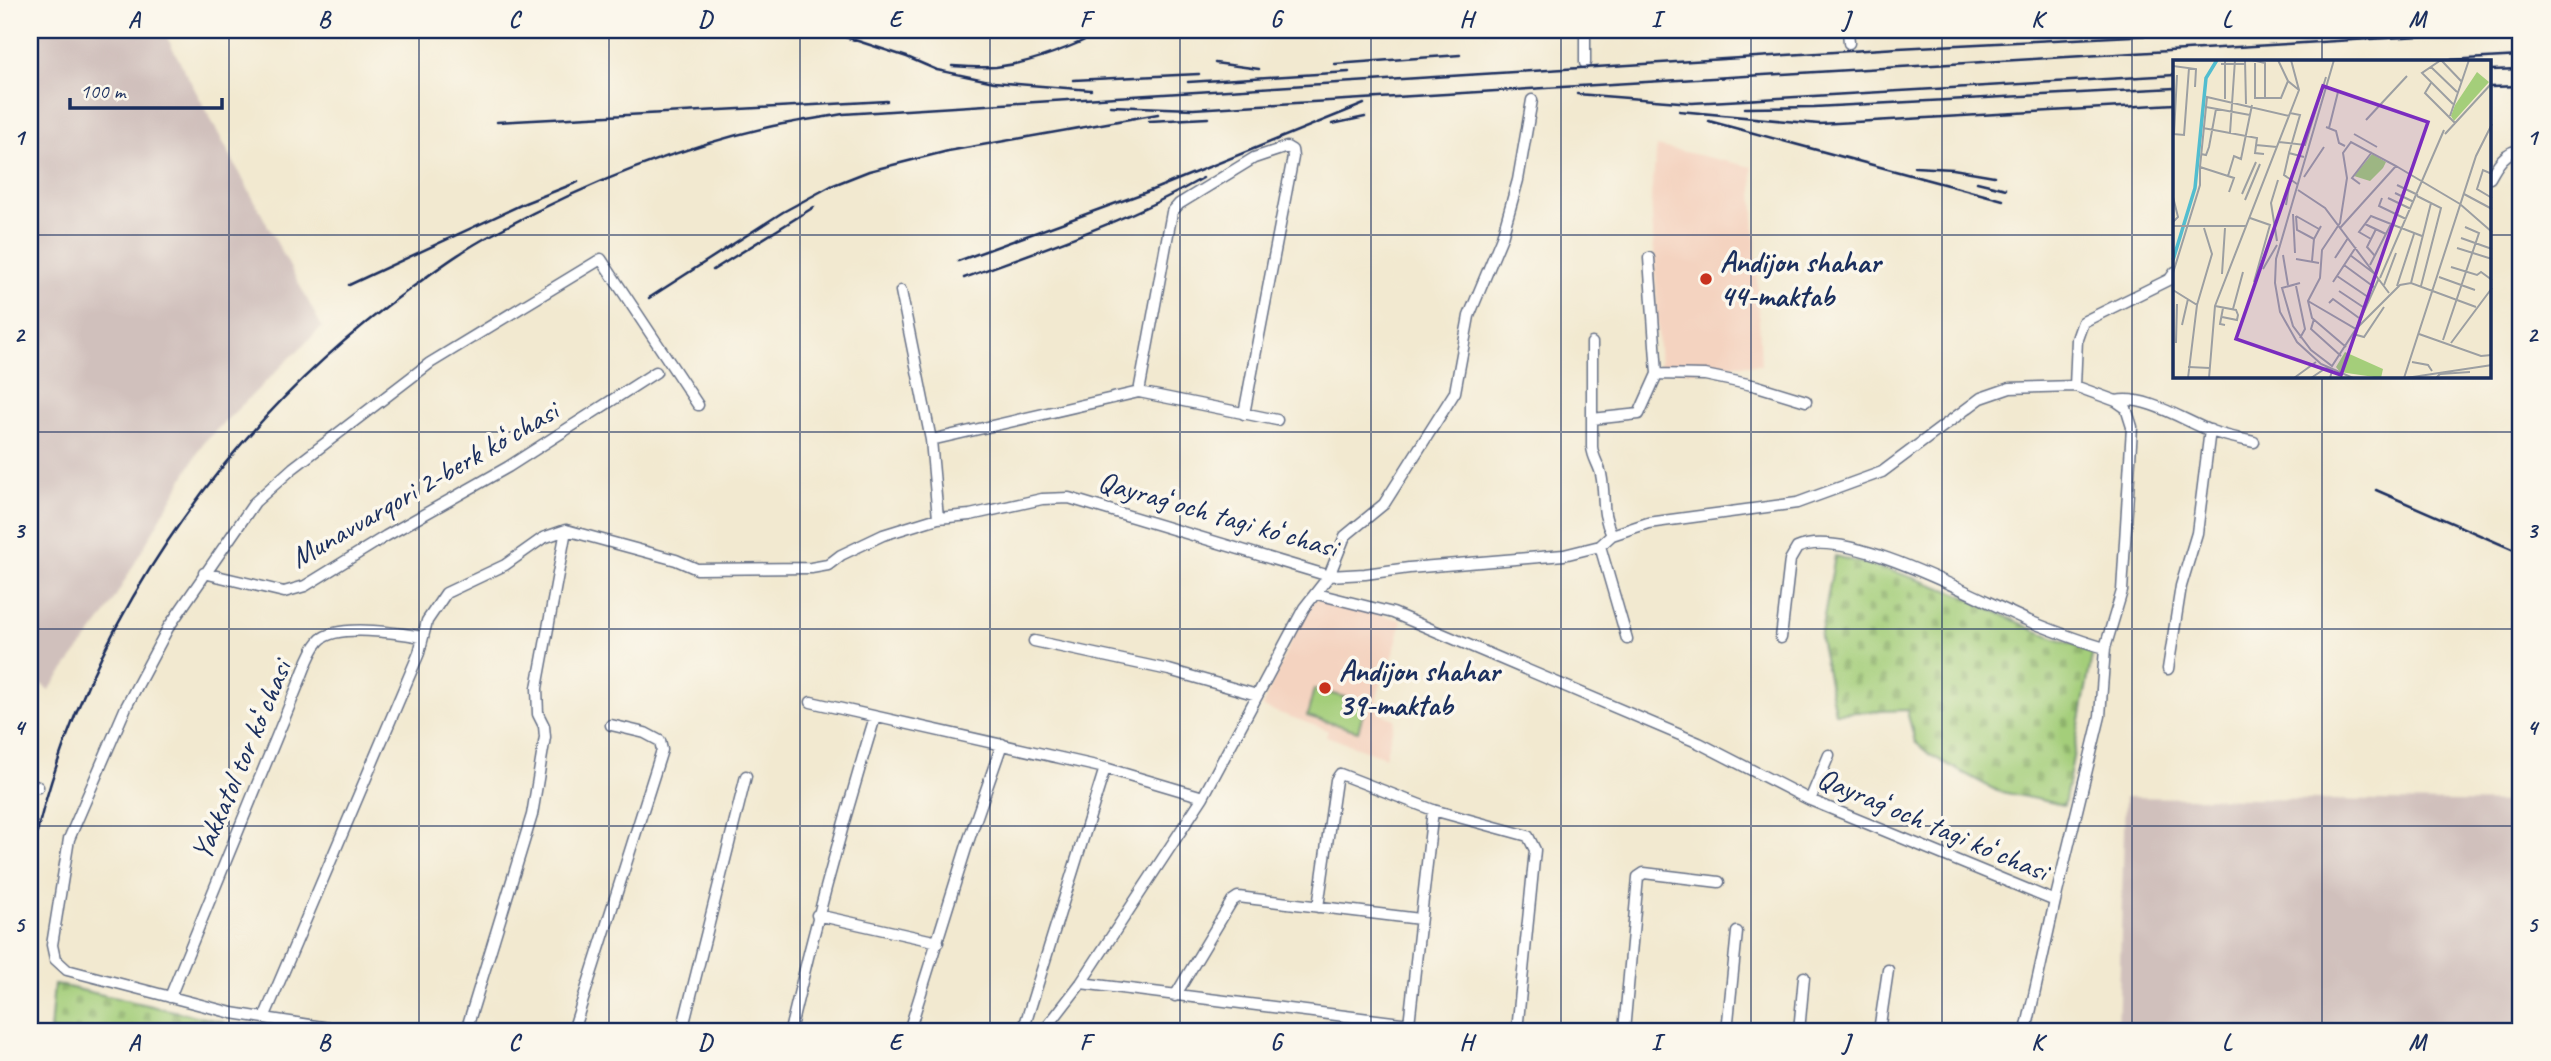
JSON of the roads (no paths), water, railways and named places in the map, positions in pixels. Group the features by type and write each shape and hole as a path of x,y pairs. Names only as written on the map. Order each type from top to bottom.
{"street":[{"path":"1585,30 1585,63"},
{"path":"1848,30 1849,43"},
{"path":"1044,1031 1081,983 1202,797 1304,608 1329,576 1345,536 1384,504 1455,393 1469,316 1502,237 1518,180 1532,100"},
{"path":"1139,392 1172,212 1179,204 1254,159 1287,147 1292,150 1293,157 1244,414"},
{"path":"2492,175 2500,162 2514,150 2521,149"},
{"path":"1592,419 1639,414 1657,374 1649,258"},
{"path":"348,1031 264,1018 170,997 66,970 55,959 52,944 69,839 126,707 168,628 255,502 293,468 429,363 601,259 698,405"},
{"path":"2075,386 2077,339 2083,322 2170,279 2173,275"},
{"path":"901,291 931,440 938,517"},
{"path":"1592,343 1593,458 1601,475 1604,518 1612,535"},
{"name":"Munavvarqori 2-berk koʻchasi","path":"204,573 284,592 305,586 508,467 656,372"},
{"path":"1657,374 1705,375 1757,386 1806,401"},
{"path":"1627,639 1600,546 1612,535 1648,523 1797,503 1882,472 1981,398 2010,388 2075,386 2116,401 2143,401 2210,430 2254,442"},
{"path":"931,440 1139,392 1277,420"},
{"name":"Qayragʻoch tagi koʻchasi","path":"1317,594 1393,612 1699,743 1810,800 2055,901 2100,716 2105,648 2122,591 2132,427 2126,408 2116,401"},
{"path":"2168,669 2181,586 2197,533 2210,430"},
{"name":"Qayragʻoch tagi koʻchasi","path":"566,530 676,560 697,569 811,568 828,565 841,555 883,535 938,517 970,515 1042,499 1069,499 1329,576 1541,557 1600,546"},
{"path":"264,1018 419,653 427,621 446,593 505,565 542,538 566,530 537,688 538,714 544,726 545,737 532,815 466,1031"},
{"path":"1781,638 1790,560 1797,548 1814,543 1871,552 1965,590 2027,620 2105,648"},
{"name":"Yakkatol tor koʻchasi","path":"170,997 300,680 320,640 337,631 399,633 422,637"},
{"path":"1034,641 1169,670 1257,695"},
{"path":"811,702 1105,768 1202,797"},
{"path":"790,1031 817,915 875,717"},
{"path":"573,1031 662,750 660,741 652,736 611,725"},
{"path":"909,1031 967,845 1002,744"},
{"path":"1810,800 1829,755"},
{"path":"1023,1031 1105,768"},
{"path":"1318,907 1336,780 1340,774 1433,810 1528,836 1534,844 1517,1031"},
{"path":"682,1031 746,776"},
{"path":"1409,1024 1433,810"},
{"path":"1624,1031 1638,877 1644,873 1719,882"},
{"path":"1175,996 1232,901 1237,897 1420,919"},
{"path":"2026,1031 2055,901"},
{"path":"817,915 938,942"},
{"path":"1727,1031 1737,932"},
{"path":"1879,1031 1888,970"},
{"path":"1799,1031 1804,977"},
{"path":"1081,983 1465,1031"}],"railway":[{"path":"824,30 907,57 937,70 994,82 1091,90"},
{"path":"952,66 996,67 1024,62 1066,48 1106,30"},
{"path":"30,862 53,777 84,695 122,616 168,541 220,470 278,404 342,343 420,282 461,253 526,216 630,170 737,135 843,114 1898,48 2251,30"},
{"path":"1110,106 1193,109 2521,30"},
{"path":"1335,64 1460,55"},
{"path":"2449,60 2521,56"},
{"path":"1215,63 1259,69"},
{"path":"2492,70 2521,69"},
{"path":"1188,82 1349,72"},
{"path":"1073,80 1199,74"},
{"path":"1577,94 1692,103 2173,75"},
{"path":"2492,87 2521,86"},
{"path":"1745,108 1814,107 2173,88"},
{"path":"497,122 887,101"},
{"path":"958,261 1152,190 1364,104"},
{"path":"1679,111 1819,124 2173,104"},
{"path":"649,298 783,212 831,186 869,171 948,151 1158,114"},
{"path":"1332,124 1365,117"},
{"path":"1149,121 1208,118"},
{"path":"1709,121 2003,200"},
{"path":"1914,167 1953,169 1994,176"},
{"path":"964,278 1116,221 1203,178"},
{"path":"349,285 525,203 578,182"},
{"path":"1977,182 2006,189"},
{"path":"713,270 814,207"},
{"path":"2376,490 2521,553"}],"place":[{"name":"Andijon shahar 44-maktab","path":"1706,279"},
{"name":"Andijon shahar 39-maktab","path":"1325,688"}]}
